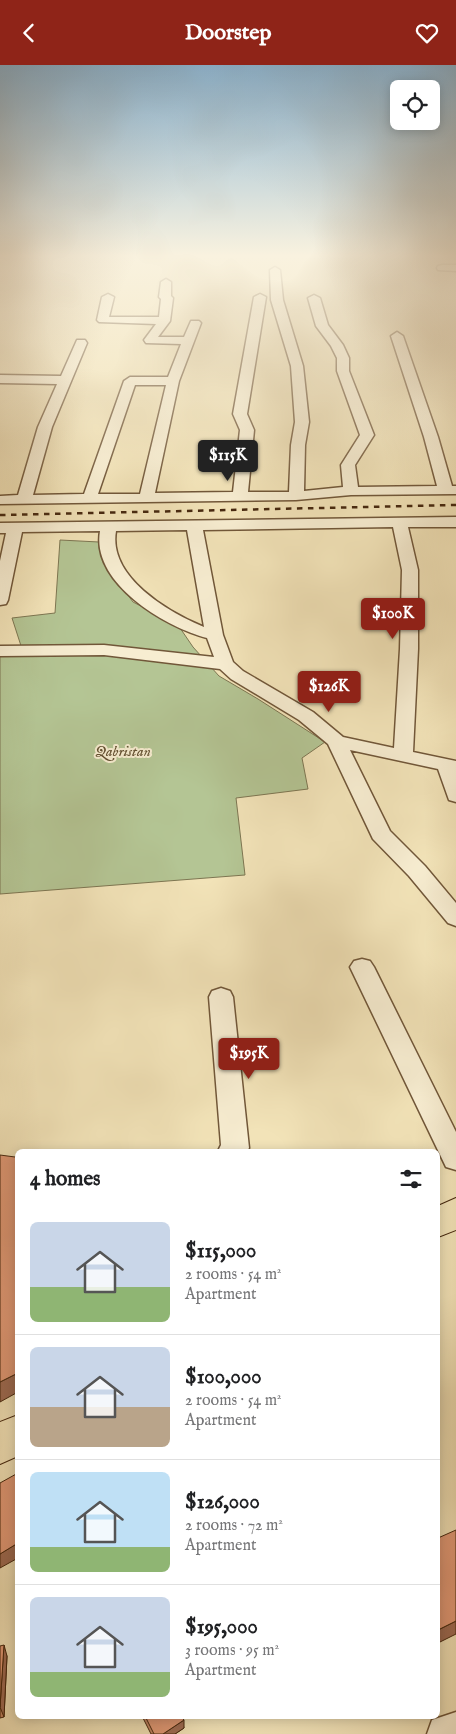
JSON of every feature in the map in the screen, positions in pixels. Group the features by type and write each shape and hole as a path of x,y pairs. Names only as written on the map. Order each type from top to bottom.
{"highway":[{"path":"440,1221 456,1213"},
{"path":"0,1444 15,1436"}],"street":[{"path":"155,333 150,340 188,341"},
{"path":"146,499 173,381 191,333"},
{"path":"240,497 247,430 240,414 254,333"},
{"path":"287,333 297,366 302,422 298,445 296,496"},
{"path":"327,333 343,358 343,371 367,435 348,465 351,491"},
{"path":"0,500 296,496 351,491 451,490 397,336"},
{"path":"24,499 45,427 81,343"},
{"path":"0,379 65,380"},
{"path":"89,500 130,381 173,381"},
{"path":"399,522 410,570 409,649 403,755"},
{"path":"0,599 8,528 456,522"},
{"path":"194,525 214,635 225,664 236,675 306,716 336,741 381,834 417,871 456,918"},
{"path":"109,526 106,544 114,567 132,590 167,616 198,632 214,635"},
{"path":"0,651 104,650 225,664"},
{"path":"336,741 452,766 456,796"},
{"path":"362,967 456,1159"},
{"path":"221,997 234,1149"},
{"path":"446,1734 456,1731"}],"green space":[{"name":"Qabristan","path":"60,540 99,542 110,571 133,602 178,625 193,647 219,676 325,742 302,758 308,789 236,798 245,875 0,894 0,652 23,652 12,618 55,613"}],"building":[{"path":"0,1155 15,1157 15,1374 0,1382"},
{"path":"15,1475 15,1545 0,1554 0,1483"},
{"path":"456,1530 456,1621 440,1629 440,1537"},
{"path":"4,1645 0,1707 0,1646"},
{"path":"146,1719 184,1720 163,1734 154,1734"}],"railway":[{"path":"0,515 456,505"}]}
